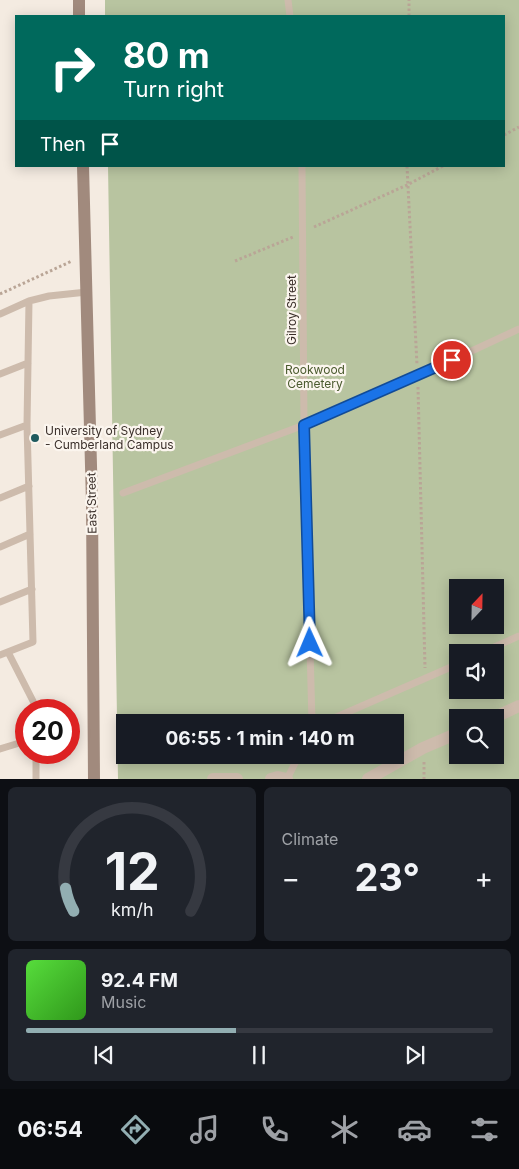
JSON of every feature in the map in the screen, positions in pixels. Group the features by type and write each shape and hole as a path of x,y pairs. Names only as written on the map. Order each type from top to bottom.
{"main road":[{"path":"79,0 79,15"},
{"name":"East Street","path":"83,167 92,503 94,779"}],"street":[{"path":"504,713 519,706"},
{"path":"368,779 423,748 449,737"},
{"path":"271,779 278,777 287,779"},
{"path":"213,779 237,779"}],"lane":[{"path":"288,0 290,15"},
{"name":"Gilroy Street","path":"302,167 304,425 312,714"},
{"path":"0,314 29,301 49,296 87,292"},
{"path":"0,655 33,642 27,424 29,301"},
{"path":"123,494 304,425 418,376 519,329"},
{"path":"0,374 28,363"},
{"path":"0,435 27,424"},
{"path":"0,498 29,486"},
{"path":"0,546 30,534"},
{"path":"0,602 32,590"},
{"path":"501,644 519,636"},
{"path":"8,652 32,699"},
{"path":"344,714 449,668"},
{"path":"0,749 15,744"},
{"path":"36,764 36,779"},
{"path":"287,779 294,764"}],"path":[{"path":"409,0 409,15"},
{"path":"505,134 519,127"},
{"path":"407,167 418,376 425,679"},
{"path":"235,261 407,185 440,167"},
{"path":"0,294 86,255"}],"green space":[{"name":"Rookwood Cemetery","path":"105,0 519,0 519,779 118,779 118,764 404,764 404,714 117,714 108,167 505,167 505,15 105,15"}],"place":[{"name":"University of Sydney - Cumberland Campus","path":"35,438"}],"route":[{"path":"310,643 304,425 452,360"}]}
